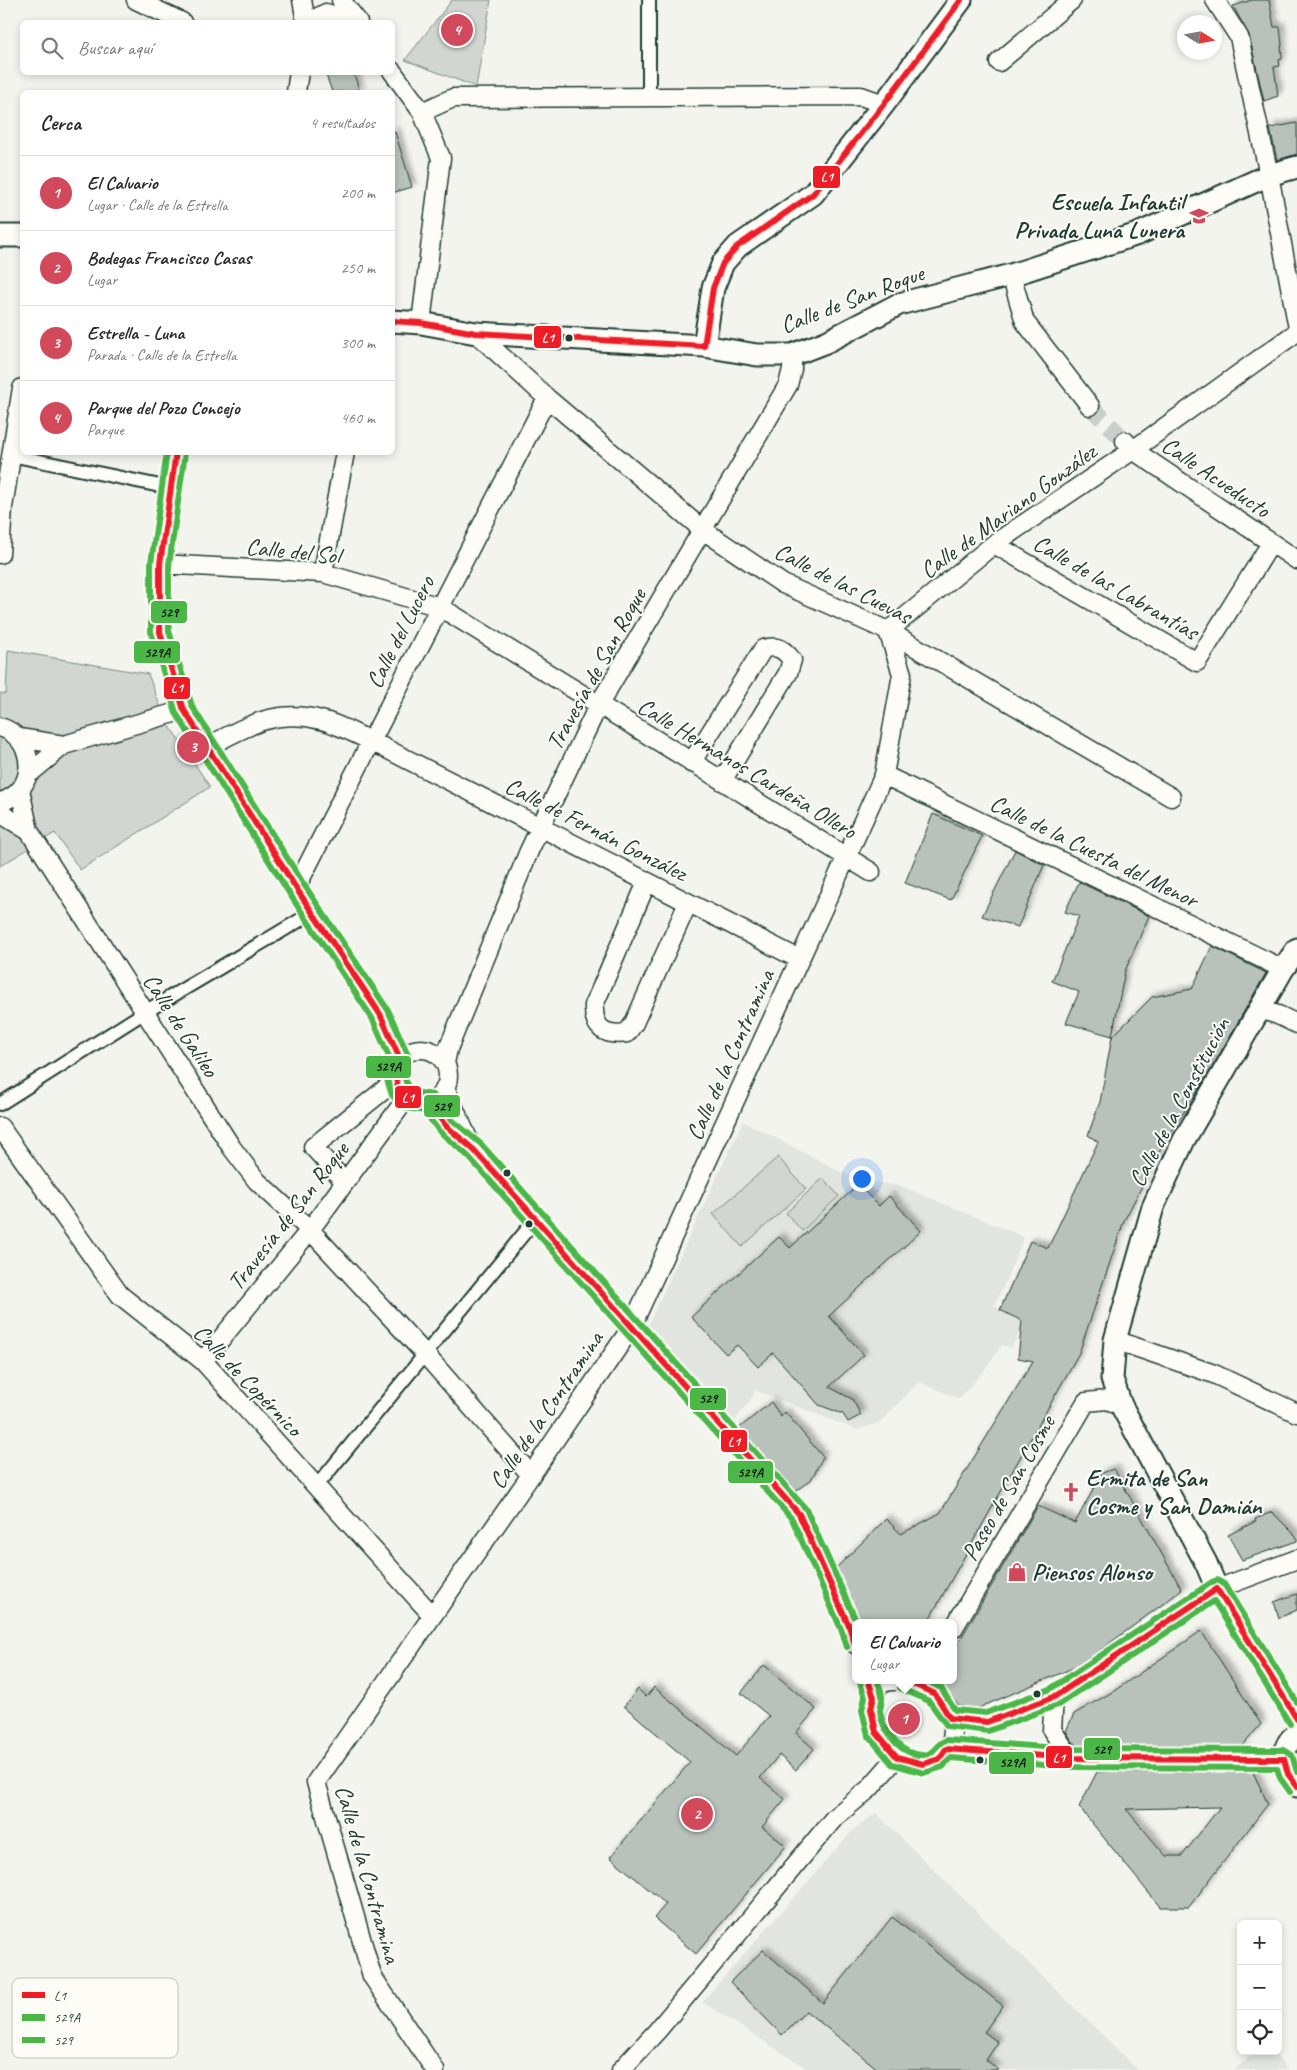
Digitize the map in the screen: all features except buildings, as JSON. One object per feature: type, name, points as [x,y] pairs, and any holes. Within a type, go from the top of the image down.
[{"type":"street","points":[[136,0],[178,20]]},
{"type":"street","points":[[302,0],[307,20]]},
{"type":"street","points":[[341,0],[356,20]]},
{"type":"street","points":[[649,0],[649,96]]},
{"type":"street","points":[[704,346],[713,288],[723,262],[738,246],[813,194],[884,104],[961,0]]},
{"type":"street","points":[[999,62],[1072,0]]},
{"type":"street","points":[[1215,0],[1239,37],[1269,175],[1297,323]]},
{"type":"street","points":[[311,20],[326,13],[351,20]]},
{"type":"street","points":[[395,75],[422,112],[441,158],[421,322]]},
{"type":"street","points":[[422,112],[453,98],[861,96],[884,104]]},
{"type":"street","name":"Calle de San Roque","points":[[395,321],[421,322],[476,333],[704,346],[757,355],[792,354],[826,342],[899,304],[1012,275],[1138,234],[1269,175],[1297,167]]},
{"type":"street","points":[[0,236],[20,236]]},
{"type":"street","name":"Calle de Mariano González","points":[[1012,275],[1025,322],[1090,406]]},
{"type":"street","name":"Calle de Mariano González","points":[[888,631],[994,544],[1129,446],[1297,332]]},
{"type":"street","name":"Calle de las Cuevas","points":[[476,333],[547,398],[703,530],[783,584],[888,631],[1171,797]]},
{"type":"street","name":"Travesía de San Roque","points":[[445,1063],[448,1049],[529,851],[598,706],[788,385],[792,369],[792,354]]},
{"type":"street","name":"Calle del Lucero","points":[[296,888],[547,398]]},
{"type":"street","points":[[0,554],[1,506],[20,400]]},
{"type":"street","name":"Calle Acueducto","points":[[1129,446],[1297,560]]},
{"type":"street","points":[[11,455],[170,488]]},
{"type":"street","points":[[176,455],[160,564],[160,632],[184,710],[209,746],[296,888],[380,1014],[400,1059]]},
{"type":"street","points":[[323,573],[344,455]]},
{"type":"street","name":"Calle de las Labrantías","points":[[994,544],[1197,662],[1271,543]]},
{"type":"street","name":"Calle del Sol","points":[[160,564],[323,573],[440,607],[598,706]]},
{"type":"street","name":"Calle de la Contramina","points":[[435,2070],[372,1976],[316,1782],[432,1614],[531,1476],[631,1328],[884,775],[902,674],[888,631]]},
{"type":"street","points":[[691,762],[763,649],[774,646],[784,650],[792,660],[788,673],[722,781]]},
{"type":"street","name":"Calle Hermanos Cardeña Ollero","points":[[598,706],[871,872]]},
{"type":"street","points":[[0,802],[12,797],[20,790],[29,774],[64,745],[184,710]]},
{"type":"street","points":[[0,713],[10,732],[28,755],[29,774]]},
{"type":"street","name":"Calle de Fernán González","points":[[209,746],[250,724],[284,715],[322,720],[371,742],[799,959]]},
{"type":"street","points":[[10,732],[64,745]]},
{"type":"street","name":"Calle de la Cuesta del Menor","points":[[884,775],[1283,968]]},
{"type":"street","name":"Calle de Galileo","points":[[20,790],[29,831],[237,1155],[257,1181],[310,1230],[424,1353],[531,1476]]},
{"type":"street","name":"Calle de Galileo","points":[[0,813],[29,831]]},
{"type":"street","points":[[647,882],[594,1005],[593,1017],[598,1026],[606,1032],[627,1033],[634,1023],[688,903]]},
{"type":"street","points":[[0,1104],[145,1012],[312,912]]},
{"type":"street","name":"Calle de la Constitución","points":[[1297,950],[1283,968],[1184,1140],[1153,1207],[1115,1340],[1112,1379],[1121,1405],[1206,1563],[1216,1589],[1297,1718]]},
{"type":"street","points":[[1259,1009],[1297,1024]]},
{"type":"street","points":[[380,1014],[423,1049],[434,1052],[445,1063],[448,1080],[446,1088],[441,1094],[428,1102],[413,1102],[406,1099],[397,1088],[394,1081],[396,1066],[400,1059],[412,1051],[423,1049]]},
{"type":"street","name":"Travesía de San Roque","points":[[423,1049],[441,1043],[460,1019]]},
{"type":"street","points":[[345,1182],[313,1147],[394,1081]]},
{"type":"street","points":[[446,1088],[474,1150]]},
{"type":"street","name":"Travesía de San Roque","points":[[203,1360],[310,1230],[406,1099]]},
{"type":"street","points":[[428,1102],[445,1125],[474,1150],[799,1514],[852,1629]]},
{"type":"street","name":"Calle de Copérnico","points":[[0,1127],[120,1295],[203,1360],[432,1614]]},
{"type":"street","points":[[316,1487],[535,1220]]},
{"type":"street","points":[[1115,1340],[1214,1374],[1297,1413]]},
{"type":"street","name":"Paseo de San Cosme","points":[[957,1622],[1086,1402],[1107,1400],[1121,1405]]},
{"type":"street","points":[[950,1718],[987,1722],[1054,1697],[1216,1589],[1297,1559]]},
{"type":"street","points":[[869,1684],[874,1697]]},
{"type":"street","points":[[883,1684],[878,1688],[871,1709],[876,1732],[897,1757],[923,1764],[938,1759],[946,1749],[953,1730],[950,1718],[935,1694],[913,1684]]},
{"type":"street","points":[[1054,1697],[1052,1730],[1070,1758]]},
{"type":"street","points":[[1297,1734],[1287,1747],[1284,1759],[1285,1769],[1290,1779],[1297,1786]]},
{"type":"street","points":[[946,1749],[1070,1758],[1284,1759]]},
{"type":"street","points":[[621,2070],[657,2031],[835,1817],[870,1789],[897,1757]]},
{"type":"shaded area","points":[[452,0],[491,0],[476,87],[405,60]]},
{"type":"shaded area","points":[[8,650],[148,674],[165,719],[210,787],[80,870],[55,833],[0,866],[0,693],[6,694]]},
{"type":"shaded area","points":[[743,1121],[859,1181],[899,1185],[1024,1237],[995,1306],[1025,1324],[1011,1348],[1002,1345],[983,1372],[959,1399],[919,1382],[879,1423],[857,1430],[755,1390],[754,1395],[735,1421],[648,1325]]},
{"type":"shaded area","points":[[778,1157],[806,1189],[742,1247],[713,1214]]},
{"type":"shaded area","points":[[823,1178],[839,1196],[802,1231],[786,1213]]},
{"type":"shaded area","points":[[876,1813],[1138,2070],[809,2070],[702,2002],[854,1829]]},
{"type":"shaded area","points":[[1251,2055],[1276,2055],[1288,2070],[1234,2070]]},
{"type":"tunnel","points":[[1090,406],[1125,441]]},
{"type":"transit line","name":"L1","points":[[704,346],[713,288],[723,263],[738,246],[813,194],[884,104],[961,0]]},
{"type":"transit line","name":"L1","points":[[395,321],[421,323],[476,333],[704,346]]},
{"type":"transit line","name":"529A","points":[[167,455],[151,563],[151,632],[176,713],[289,893],[372,1018],[390,1059],[386,1076],[392,1095],[407,1108],[424,1111],[439,1131],[468,1156],[792,1519],[841,1629],[847,1647]]},
{"type":"transit line","name":"L1","points":[[176,455],[160,564],[160,632],[184,710],[296,888],[380,1014],[400,1059],[395,1076],[399,1090],[411,1100],[428,1102],[445,1125],[474,1150],[799,1514],[852,1635]]},
{"type":"transit line","name":"529","points":[[185,455],[169,565],[169,631],[192,706],[303,883],[388,1010],[409,1057],[404,1076],[407,1085],[414,1092],[433,1095],[451,1119],[481,1144],[806,1509],[855,1619]]},
{"type":"transit line","name":"529","points":[[934,1684],[941,1688],[955,1710],[986,1713],[1050,1689],[1217,1580],[1224,1584],[1297,1702]]},
{"type":"transit line","name":"L1","points":[[914,1684],[935,1694],[950,1718],[987,1722],[1054,1697],[1217,1589],[1297,1719]]},
{"type":"transit line","name":"529A","points":[[900,1688],[929,1701],[947,1726],[988,1731],[1058,1705],[1214,1601],[1290,1724]]},
{"type":"transit line","name":"529A","points":[[860,1684],[865,1697],[862,1710],[868,1735],[892,1764],[924,1773],[943,1767],[950,1758],[1071,1767],[1277,1768],[1280,1778],[1290,1792]]},
{"type":"transit line","name":"L1","points":[[869,1684],[874,1697],[871,1709],[876,1732],[897,1757],[923,1764],[939,1759],[946,1749],[1071,1758],[1284,1759],[1288,1774],[1297,1786]]},
{"type":"transit line","name":"529","points":[[878,1684],[882,1694],[880,1711],[884,1726],[900,1747],[916,1754],[928,1754],[946,1740],[1071,1749],[1284,1750],[1292,1755],[1297,1772]]},
{"type":"place","name":"Parque del Pozo Concejo","points":[[457,30]]},
{"type":"place","name":"Escuela Infantil Privada Luna Lunera","points":[[1199,216]]},
{"type":"place","name":"Estrella - Luna","points":[[193,747]]},
{"type":"place","name":"Ermita de San Cosme y San Damián","points":[[1071,1492]]},
{"type":"place","name":"Piensos Alonso","points":[[1017,1572]]},
{"type":"place","name":"El Calvario","points":[[904,1719]]},
{"type":"place","name":"Bodegas Francisco Casas","points":[[697,1814]]}]
